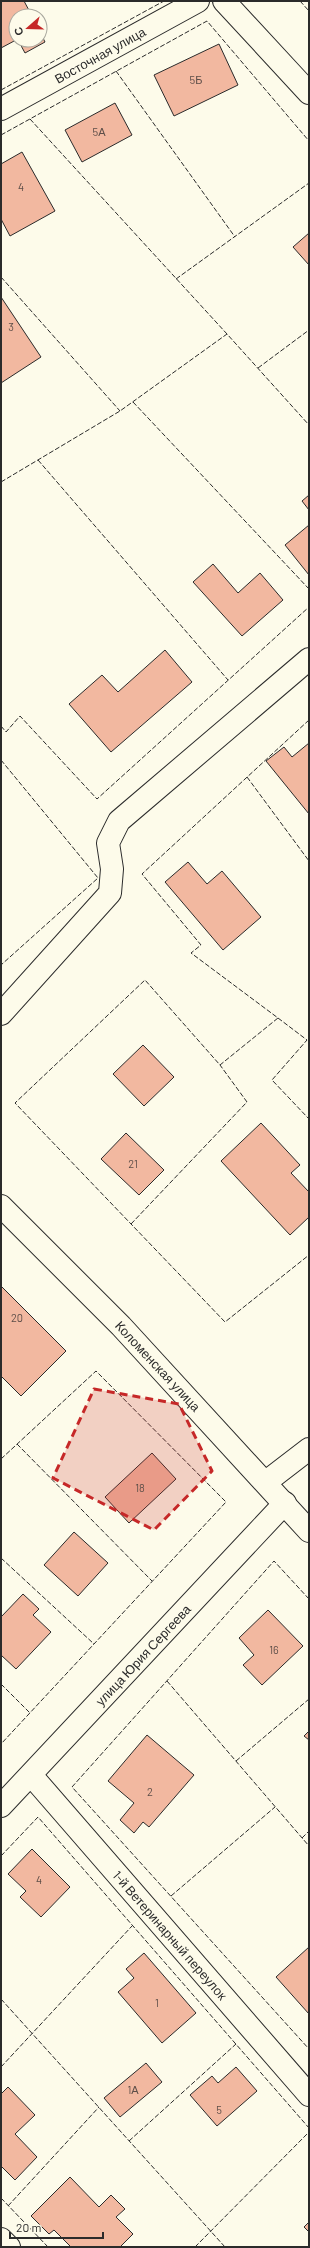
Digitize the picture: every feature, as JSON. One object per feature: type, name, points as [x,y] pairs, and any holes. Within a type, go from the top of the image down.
[{"type":"street","name":"Восточная улица","points":[[1,109],[198,1]]},
{"type":"street","points":[[224,1],[309,93]]},
{"type":"street","points":[[1,1014],[110,892],[112,869],[108,843],[119,821],[309,659]]},
{"type":"street","name":"Коломенская улица","points":[[1,1206],[121,1326],[285,1502],[309,1531]]},
{"type":"street","points":[[266,1482],[309,1449]]},
{"type":"street","name":"улица Юрия Сергеева","points":[[1,1806],[285,1502]]},
{"type":"street","name":"1-й Ветеринарный переулок","points":[[31,1775],[309,2095]]},
{"type":"street","points":[[1,2239],[9,2247]]},
{"type":"highlighted area","points":[[94,1389],[179,1404],[212,1471],[154,1530],[53,1478]]},
{"type":"building","points":[[1,1],[24,1],[28,8],[8,8],[8,44],[1,48]]},
{"type":"building","points":[[219,44],[238,85],[174,116],[154,75]]},
{"type":"building","points":[[22,48],[34,48],[25,53]]},
{"type":"building","points":[[115,103],[132,135],[82,162],[65,130]]},
{"type":"building","points":[[22,152],[55,211],[10,236],[1,219],[1,164]]},
{"type":"building","points":[[309,233],[309,265],[293,247]]},
{"type":"building","points":[[1,297],[41,357],[1,383]]},
{"type":"building","points":[[309,495],[309,510],[302,501]]},
{"type":"building","points":[[309,525],[309,575],[285,545]]},
{"type":"building","points":[[213,564],[238,593],[260,573],[283,600],[242,636],[193,582]]},
{"type":"building","points":[[165,650],[192,682],[111,752],[69,704],[102,675],[118,692]]},
{"type":"building","points":[[309,743],[309,814],[266,761],[284,747],[292,757]]},
{"type":"building","points":[[188,862],[207,884],[222,871],[261,917],[223,950],[165,882]]},
{"type":"building","points":[[143,1045],[174,1077],[144,1106],[113,1074]]},
{"type":"building","points":[[261,1123],[300,1165],[291,1173],[309,1192],[309,1217],[290,1235],[221,1161]]},
{"type":"building","points":[[126,1133],[164,1170],[139,1195],[101,1159]]},
{"type":"building","points":[[1,1286],[66,1351],[21,1396],[1,1376]]},
{"type":"building","points":[[152,1453],[176,1479],[129,1523],[105,1497]]},
{"type":"building","points":[[74,1532],[108,1563],[78,1596],[44,1565]]},
{"type":"building","points":[[23,1594],[39,1609],[33,1615],[51,1632],[16,1669],[1,1655],[1,1617]]},
{"type":"building","points":[[268,1610],[303,1646],[262,1685],[243,1665],[254,1655],[239,1638]]},
{"type":"building","points":[[309,1731],[309,1740],[304,1736]]},
{"type":"building","points":[[147,1735],[194,1775],[149,1827],[143,1822],[134,1833],[120,1820],[134,1803],[108,1781]]},
{"type":"building","points":[[32,1849],[70,1887],[41,1917],[20,1897],[26,1891],[8,1874]]},
{"type":"building","points":[[309,1947],[309,2014],[276,1977]]},
{"type":"building","points":[[144,1953],[196,2013],[162,2043],[118,1992],[134,1978],[126,1969]]},
{"type":"building","points":[[146,2063],[162,2082],[120,2117],[104,2098]]},
{"type":"building","points":[[236,2067],[257,2091],[217,2126],[190,2095],[212,2076],[218,2083]]},
{"type":"building","points":[[8,2087],[35,2115],[15,2134],[37,2157],[15,2180],[1,2166],[1,2094]]},
{"type":"building","points":[[70,2177],[99,2207],[111,2195],[125,2209],[116,2217],[133,2234],[120,2247],[71,2247],[54,2230],[49,2234],[31,2216]]},
{"type":"building","points":[[309,2222],[309,2232],[304,2227]]},
{"type":"fence","points":[[1,90],[164,1]]},
{"type":"fence","points":[[300,1],[309,11]]},
{"type":"fence","points":[[1,135],[207,21],[309,141]]},
{"type":"fence","points":[[116,71],[235,237]]},
{"type":"fence","points":[[30,119],[227,334]]},
{"type":"fence","points":[[176,279],[309,183]]},
{"type":"fence","points":[[1,277],[120,411]]},
{"type":"fence","points":[[258,368],[309,330]]},
{"type":"fence","points":[[1,482],[120,411],[227,334],[309,425]]},
{"type":"fence","points":[[133,402],[309,589]]},
{"type":"fence","points":[[38,460],[228,680]]},
{"type":"fence","points":[[1,726],[6,732],[20,716],[97,799],[309,607]]},
{"type":"fence","points":[[309,720],[142,874],[201,945],[191,953],[278,1018],[220,1065],[145,980],[15,1103],[225,1322],[309,1255]]},
{"type":"fence","points":[[1,760],[98,878],[1,965]]},
{"type":"fence","points":[[247,777],[309,861]]},
{"type":"fence","points":[[278,1018],[307,1040],[272,1080],[309,1119]]},
{"type":"fence","points":[[131,1224],[247,1102],[220,1065]]},
{"type":"fence","points":[[1,1459],[96,1371],[226,1502],[1,1744]]},
{"type":"fence","points":[[17,1444],[152,1581]]},
{"type":"fence","points":[[1,1558],[94,1644]]},
{"type":"fence","points":[[309,1599],[274,1561],[72,1787],[309,2049]]},
{"type":"fence","points":[[167,1681],[309,1846]]},
{"type":"fence","points":[[1,1684],[30,1713]]},
{"type":"fence","points":[[236,1761],[309,1699]]},
{"type":"fence","points":[[171,1896],[275,1807]]},
{"type":"fence","points":[[1,1856],[38,1817],[309,2128]]},
{"type":"fence","points":[[302,1838],[309,1831]]},
{"type":"fence","points":[[1,2067],[132,1926]]},
{"type":"fence","points":[[1,1999],[225,2247]]},
{"type":"fence","points":[[129,2141],[236,2044]]},
{"type":"fence","points":[[8,2206],[99,2107]]},
{"type":"fence","points":[[195,2247],[309,2132]]},
{"type":"fence","points":[[1,2198],[48,2247]]}]
